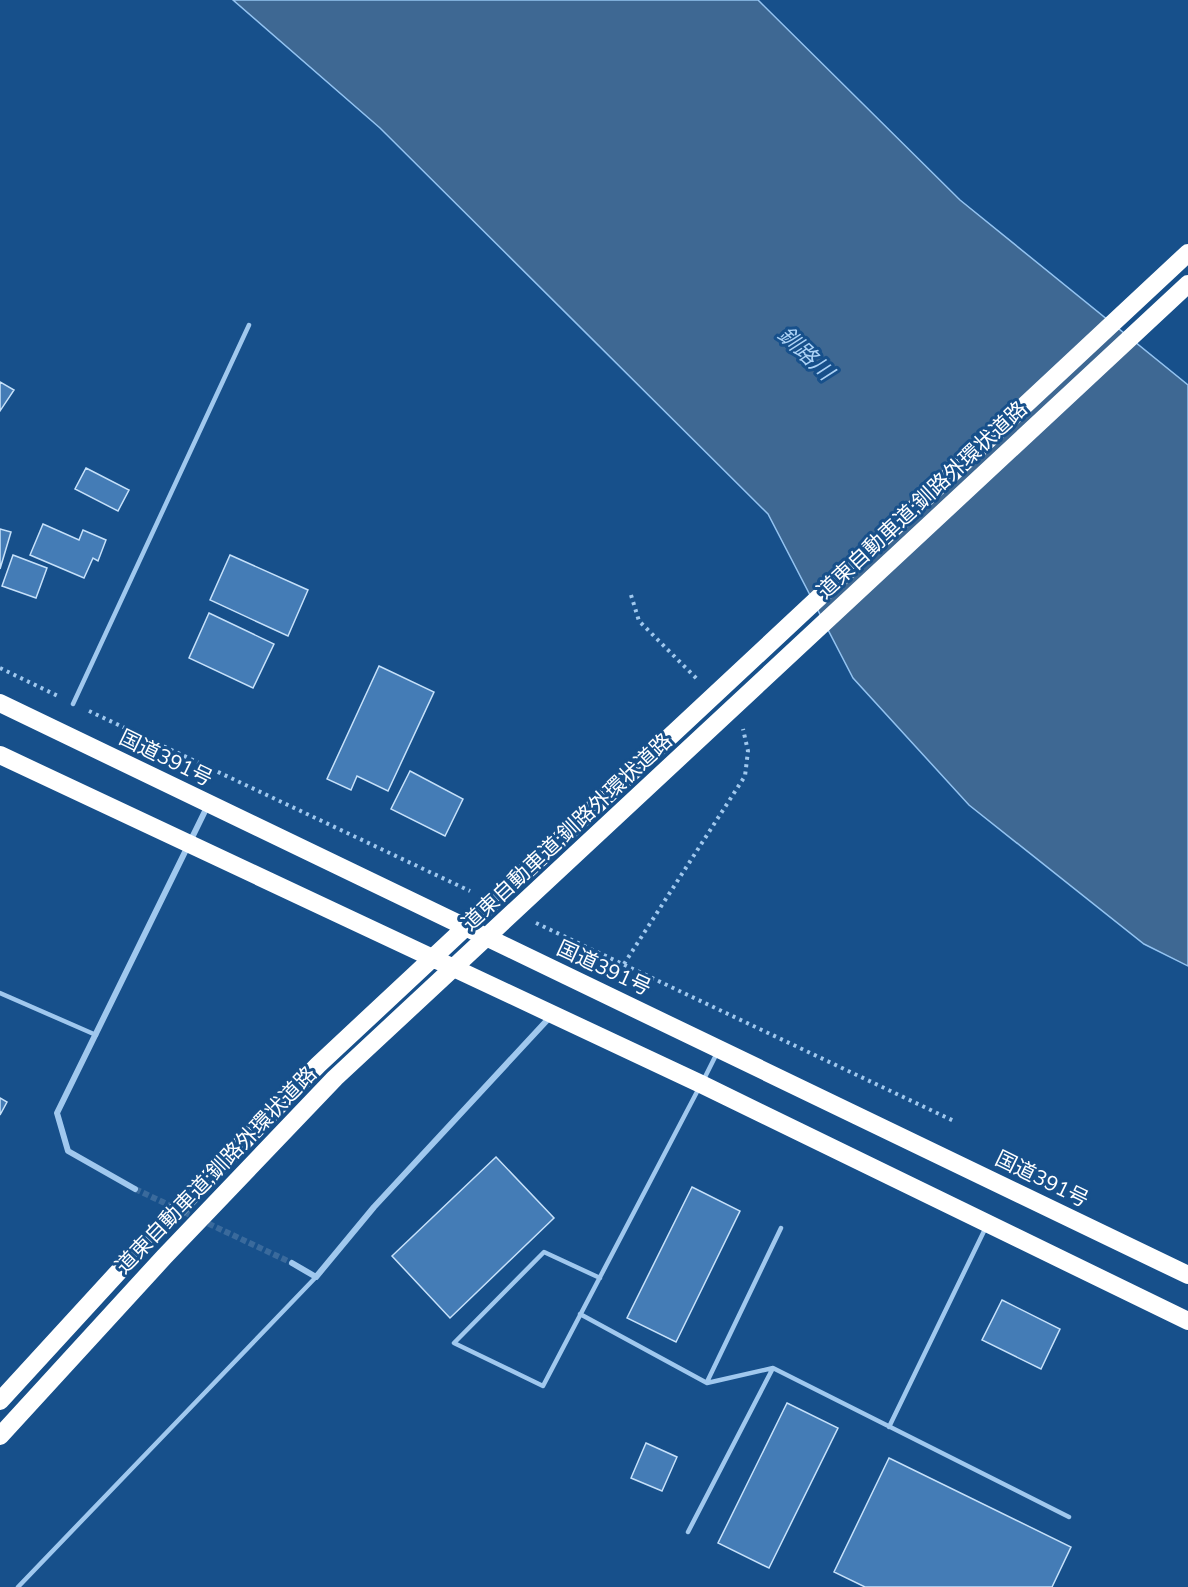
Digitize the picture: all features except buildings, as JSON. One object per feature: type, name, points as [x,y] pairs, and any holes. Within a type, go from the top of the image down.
[{"type":"highway","name":"道東自動車道;釧路外環状道路","points":[[0,1401],[144,1244],[318,1065],[1188,253]]},
{"type":"highway","name":"道東自動車道;釧路外環状道路","points":[[0,1436],[164,1257],[335,1078],[1188,284]]},
{"type":"highway","name":"国道391号","points":[[0,703],[1188,1275]]},
{"type":"highway","points":[[0,755],[190,842],[551,1015],[701,1084],[1188,1321]]},
{"type":"street","points":[[135,1189],[68,1151],[57,1113],[208,804]]},
{"type":"street","points":[[292,1263],[316,1277],[374,1208],[551,1015]]},
{"type":"lane","points":[[74,704],[249,325]]},
{"type":"lane","points":[[0,993],[96,1035]]},
{"type":"lane","points":[[600,1278],[544,1252],[454,1343],[543,1386],[600,1278],[719,1048]]},
{"type":"lane","points":[[889,1427],[988,1224]]},
{"type":"lane","points":[[707,1383],[781,1228]]},
{"type":"lane","points":[[18,1587],[316,1277]]},
{"type":"lane","points":[[580,1314],[707,1383],[772,1368],[1069,1517]]},
{"type":"lane","points":[[688,1532],[772,1368]]},
{"type":"water","name":"釧路川","points":[[233,0],[758,0],[960,200],[1188,385],[1188,966],[1144,944],[969,805],[853,678],[768,514],[380,128]]},
{"type":"tunnel","points":[[135,1189],[292,1263]]}]
